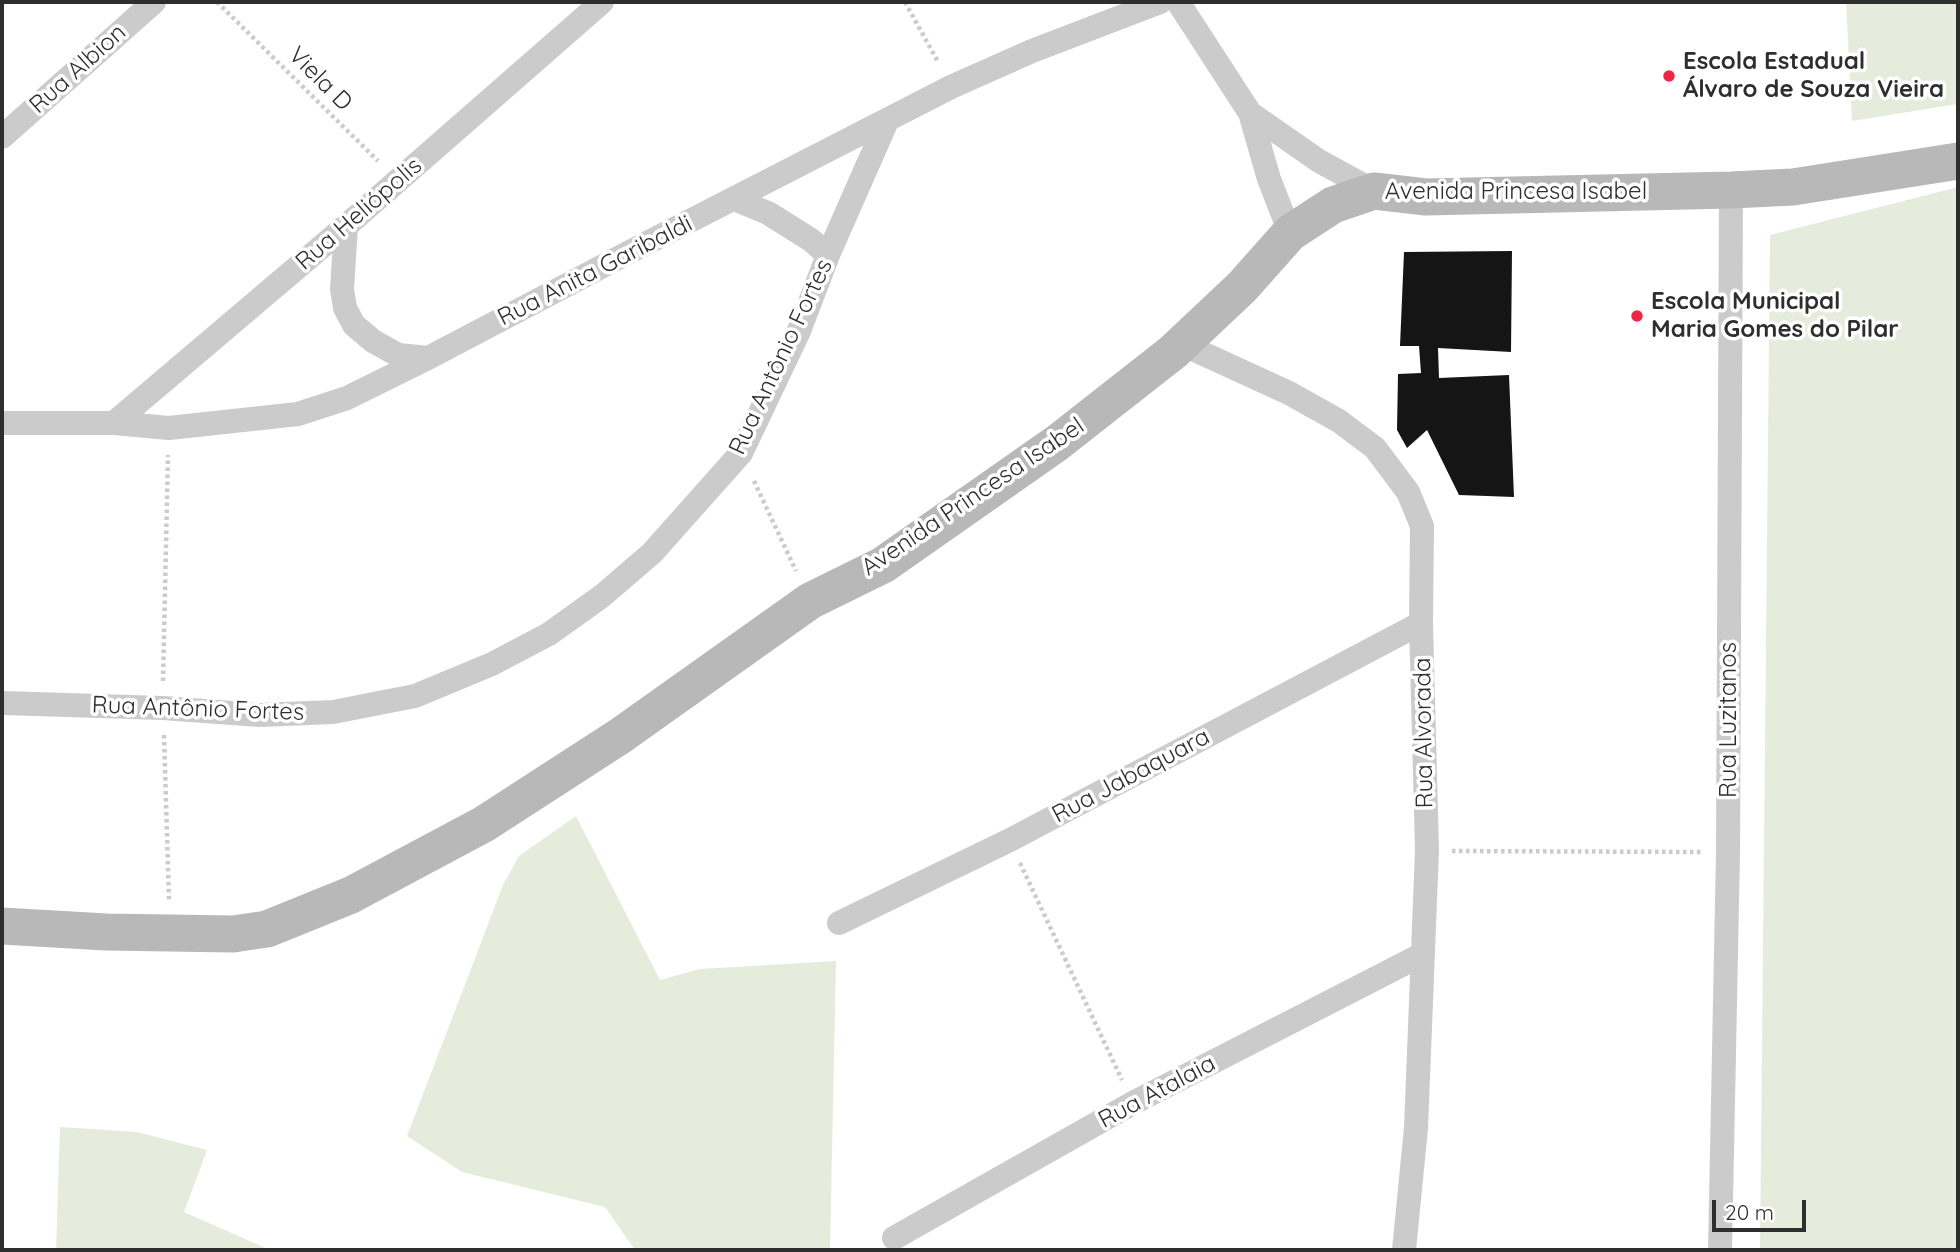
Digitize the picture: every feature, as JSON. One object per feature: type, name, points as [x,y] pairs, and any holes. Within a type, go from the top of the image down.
[{"type":"main road","name":"Avenida Princesa Isabel","points":[[2,926],[196,934],[233,934],[267,929],[351,895],[484,824],[620,736],[810,601],[894,557],[1057,443],[1182,344],[1242,287],[1290,233],[1333,205],[1374,191],[1426,197],[1793,187],[1958,161]]},
{"type":"street","name":"Rua Albion","points":[[2,137],[154,2]]},
{"type":"street","name":"Rua Heliópolis","points":[[114,424],[602,2]]},
{"type":"street","name":"Rua Anita Garibaldi","points":[[2,423],[114,424],[169,428],[298,414],[347,398],[951,87],[1032,51],[1160,2]]},
{"type":"street","points":[[1178,2],[1250,113],[1269,179],[1290,233]]},
{"type":"street","points":[[1250,113],[1319,161],[1374,191]]},
{"type":"street","name":"Rua Antônio Fortes","points":[[2,703],[163,708],[260,715],[333,712],[415,696],[492,664],[549,634],[602,596],[652,553],[741,453],[799,331],[828,255],[887,121]]},
{"type":"street","name":"Rua Luzitanos","points":[[1720,1250],[1728,853],[1731,190]]},
{"type":"street","points":[[734,199],[768,213],[811,240],[828,255]]},
{"type":"street","points":[[346,226],[342,289],[345,308],[354,325],[373,341],[398,355],[428,358]]},
{"type":"street","name":"Rua Alvorada","points":[[1182,344],[1289,393],[1339,421],[1375,448],[1408,492],[1422,526],[1421,623],[1427,850],[1416,1128],[1404,1250]]},
{"type":"street","name":"Rua Jabaquara","points":[[839,923],[1010,840],[1421,623]]},
{"type":"street","name":"Rua Atalaia","points":[[894,1238],[1133,1103],[1423,954]]},
{"type":"path","name":"Viela D","points":[[217,2],[398,181]]},
{"type":"path","points":[[905,2],[951,87]]},
{"type":"path","points":[[741,453],[810,601]]},
{"type":"path","points":[[1010,840],[1133,1103]]},
{"type":"path","points":[[1427,850],[1728,853]]},
{"type":"green space","points":[[1846,2],[1958,2],[1958,104],[1852,121]]},
{"type":"green space","points":[[1958,187],[1958,1250],[1760,1250],[1770,235]]},
{"type":"green space","points":[[576,816],[660,980],[700,969],[836,961],[830,1250],[635,1250],[605,1207],[462,1172],[407,1136],[503,885],[519,856]]},
{"type":"green space","points":[[60,1127],[137,1132],[207,1150],[184,1212],[270,1250],[56,1250]]},
{"type":"building","points":[[1512,251],[1511,352],[1438,348],[1439,378],[1509,375],[1514,497],[1459,495],[1427,430],[1407,448],[1397,430],[1398,374],[1421,373],[1419,346],[1400,346],[1404,252]]},
{"type":"place","name":"Escola Estadual Álvaro de Souza Vieira","points":[[1669,76]]},
{"type":"place","name":"Escola Municipal Maria Gomes do Pilar","points":[[1637,316]]}]
